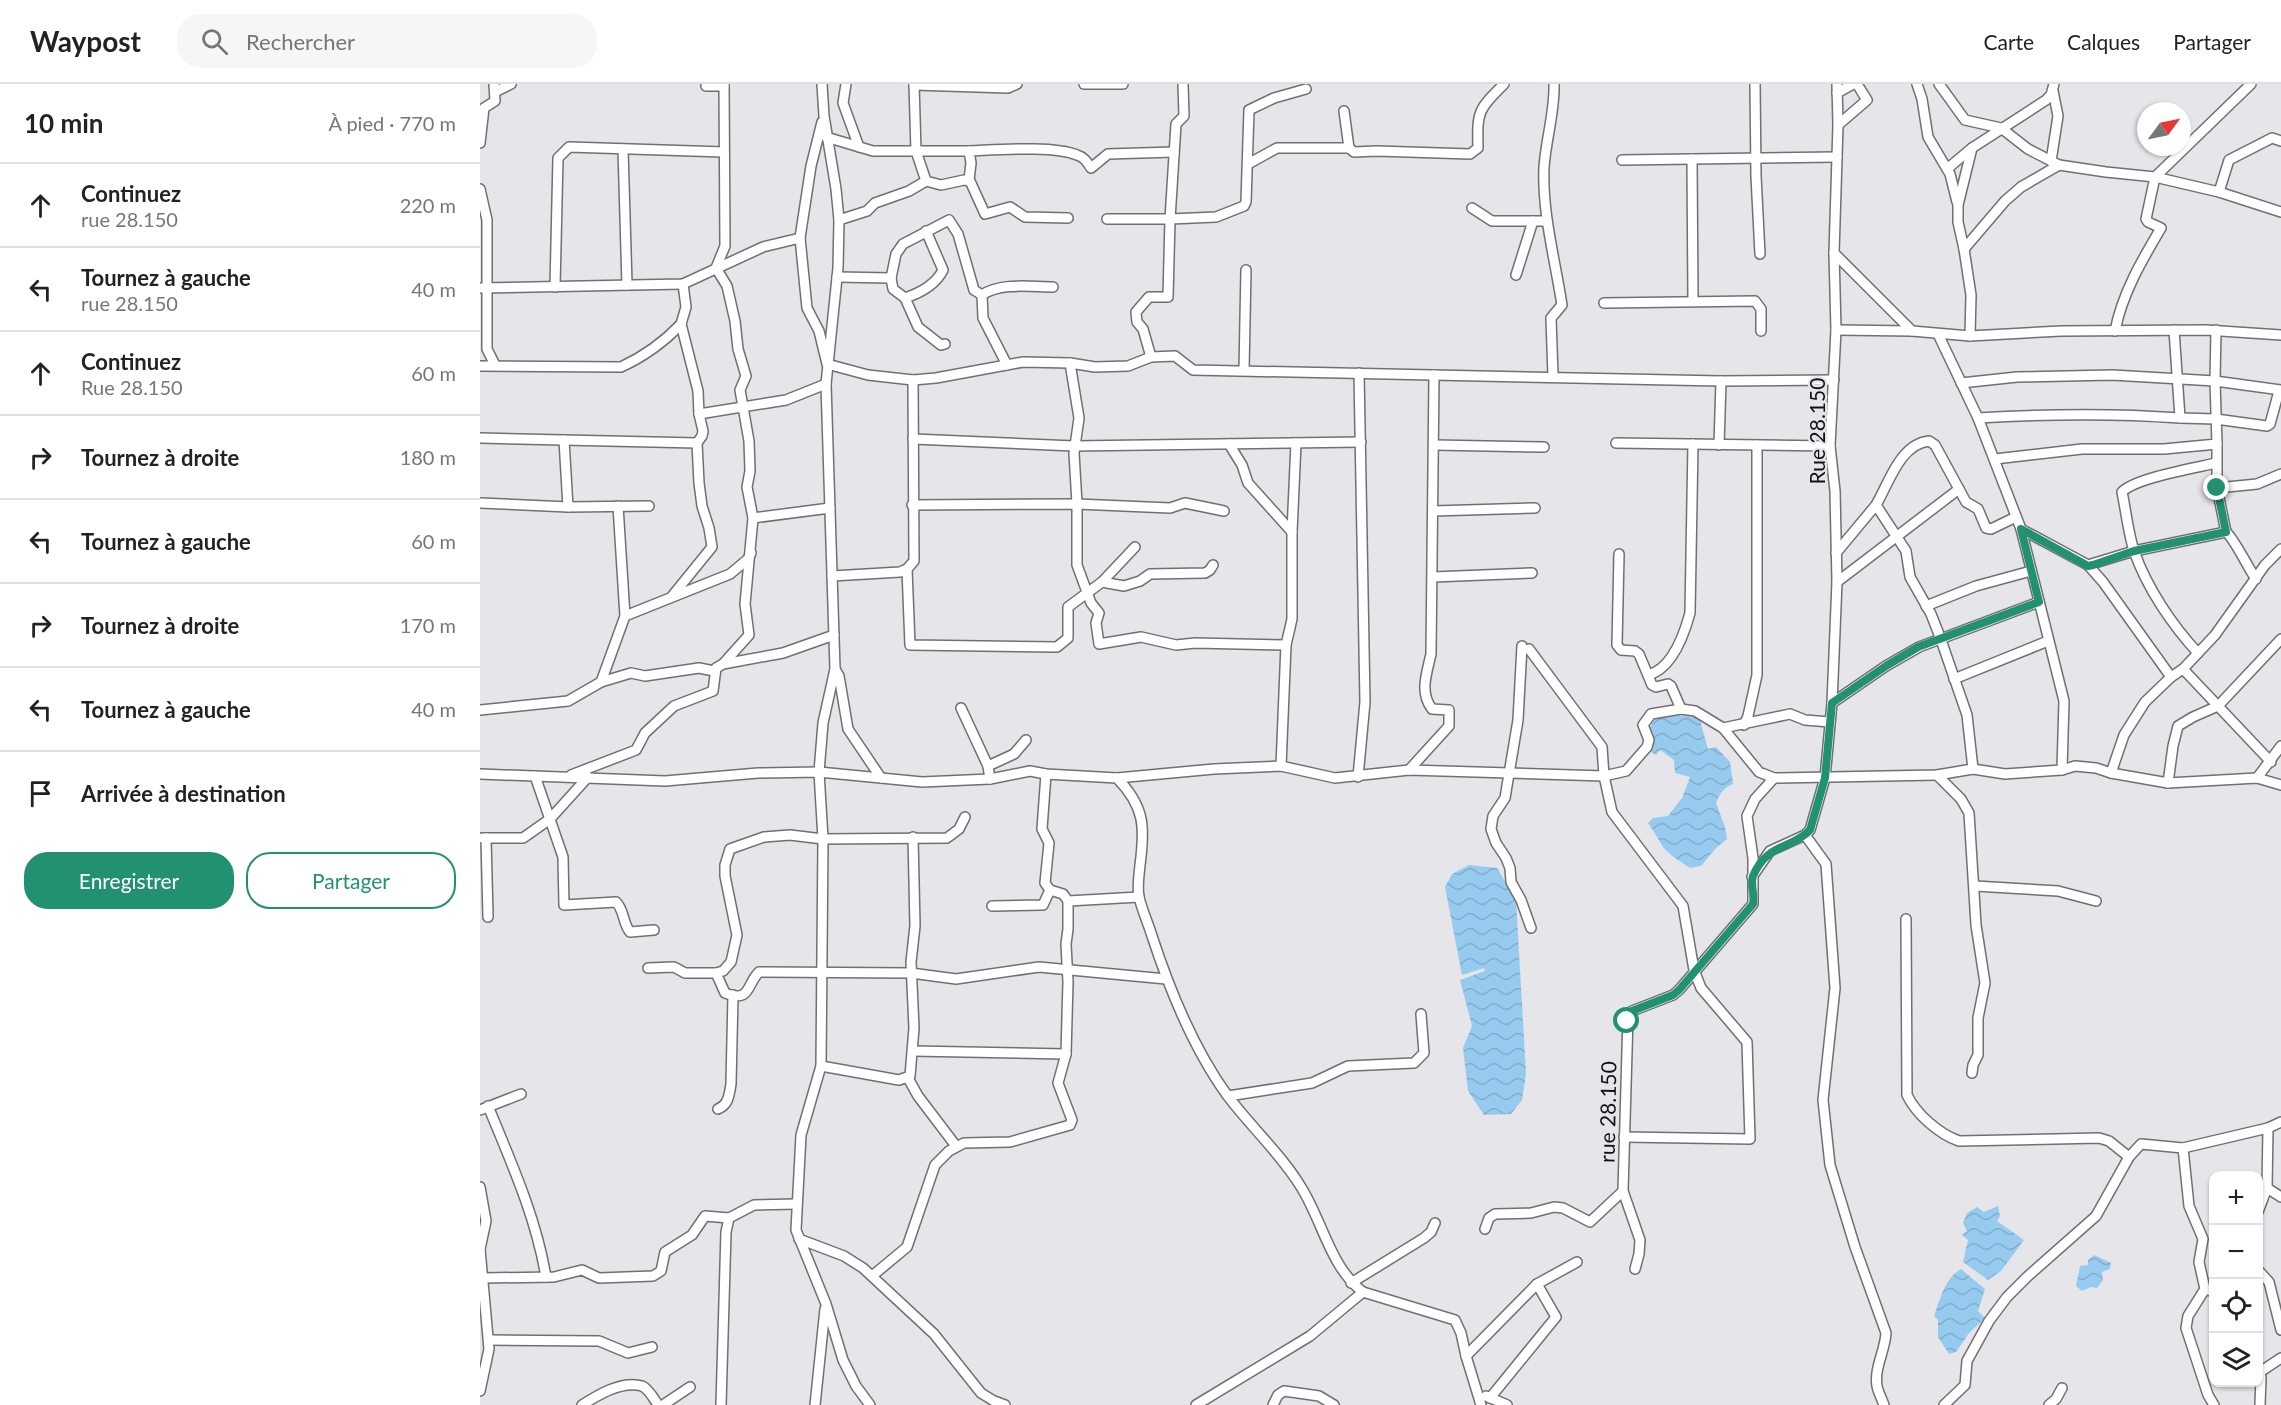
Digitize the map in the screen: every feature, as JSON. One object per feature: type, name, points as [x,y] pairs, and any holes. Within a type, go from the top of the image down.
[{"type":"street","points":[[480,143],[484,108],[495,100],[495,88],[511,84]]},
{"type":"street","points":[[706,84],[706,86],[724,85],[725,246],[716,268]]},
{"type":"street","points":[[822,84],[826,137],[836,189],[839,220],[837,277],[826,384],[835,669],[823,723],[819,772],[823,839],[821,1066],[801,1135],[796,1230],[826,1304],[843,1360],[856,1386],[870,1405]]},
{"type":"street","points":[[846,84],[843,103],[859,147]]},
{"type":"street","points":[[926,181],[916,151],[914,85],[1008,88],[1017,84]]},
{"type":"street","points":[[1084,84],[1123,84]]},
{"type":"street","points":[[1150,357],[1143,329],[1137,322],[1136,312],[1149,297],[1168,297],[1176,124],[1184,116],[1184,84]]},
{"type":"street","points":[[1248,164],[1277,148],[1349,148],[1354,152],[1470,154],[1478,148],[1477,117],[1487,101],[1504,84]]},
{"type":"street","points":[[1554,84],[1555,99],[1544,167],[1546,221],[1556,261],[1562,304],[1551,318],[1554,376]]},
{"type":"street","points":[[1755,84],[1755,158],[1760,254]]},
{"type":"street","points":[[1837,88],[1855,84],[1867,100],[1838,125]]},
{"type":"street","points":[[1917,84],[1922,99],[1928,137],[1947,169],[1958,205]]},
{"type":"street","points":[[1939,84],[1965,120],[2001,128],[2028,148],[2055,163],[2106,172],[2155,177],[2219,192],[2281,212]]},
{"type":"street","points":[[2115,331],[2122,305],[2144,257],[2161,228],[2146,219],[2155,177],[2251,84]]},
{"type":"street","name":"Rue 28.150","points":[[1825,778],[1832,703],[1837,582],[1835,491],[1830,446],[1836,330],[1834,253],[1837,88]]},
{"type":"street","points":[[1947,169],[1972,148],[2046,100],[2053,88]]},
{"type":"street","points":[[2053,88],[2058,116],[2055,163]]},
{"type":"street","points":[[1107,219],[1216,217],[1244,206],[1248,164],[1249,110],[1274,98],[1306,89]]},
{"type":"street","points":[[1344,111],[1349,148]]},
{"type":"street","points":[[824,116],[811,166],[800,238],[807,308],[819,331],[827,364]]},
{"type":"street","points":[[826,137],[873,151],[1035,149],[1075,154],[1083,158],[1091,168],[1108,154],[1174,152]]},
{"type":"street","points":[[2219,192],[2229,160],[2272,138],[2281,141]]},
{"type":"street","points":[[555,287],[558,158],[569,147],[724,152]]},
{"type":"street","points":[[1970,336],[1971,295],[1965,249],[1958,222],[1958,205],[1972,148]]},
{"type":"street","points":[[623,149],[627,285]]},
{"type":"street","points":[[969,150],[971,163],[969,180],[972,182],[985,214],[1010,207],[1025,217],[1068,218]]},
{"type":"street","points":[[1622,160],[1837,157]]},
{"type":"street","points":[[1692,159],[1693,301]]},
{"type":"street","points":[[1965,249],[2005,201],[2055,163]]},
{"type":"street","points":[[839,220],[867,210],[875,203],[909,191],[926,181],[941,185],[969,180]]},
{"type":"street","points":[[480,189],[487,349],[495,366]]},
{"type":"street","points":[[1472,208],[1492,221],[1546,221]]},
{"type":"street","points":[[945,344],[941,345],[918,327],[905,298],[893,290],[891,278],[894,261],[903,244],[949,220],[958,234],[974,290],[982,295]]},
{"type":"street","points":[[1516,275],[1533,221]]},
{"type":"street","points":[[905,298],[918,294],[940,276],[943,270],[926,231]]},
{"type":"street","points":[[484,288],[683,284],[763,248],[800,238]]},
{"type":"street","points":[[1834,253],[1912,330]]},
{"type":"street","points":[[480,710],[568,701],[601,682],[631,673],[645,676],[699,668],[714,671],[749,635],[745,604],[753,507],[747,487],[750,471],[749,441],[740,390],[746,376],[738,349],[735,321],[727,286],[716,268]]},
{"type":"street","points":[[1244,369],[1246,270]]},
{"type":"street","points":[[837,277],[891,278]]},
{"type":"street","points":[[480,366],[621,367],[641,358],[664,342],[681,324],[686,307],[683,284]]},
{"type":"street","points":[[982,295],[987,291],[1012,286],[1053,287]]},
{"type":"street","points":[[982,295],[983,318],[1007,365]]},
{"type":"street","points":[[1604,303],[1755,301],[1761,309],[1761,331]]},
{"type":"street","points":[[673,595],[712,547],[699,483],[697,444],[703,430],[699,414],[698,392],[681,324]]},
{"type":"street","points":[[1836,330],[1912,330],[1970,336],[2061,331],[2174,330],[2216,330],[2281,335]]},
{"type":"street","points":[[2174,330],[2180,418]]},
{"type":"street","points":[[2216,330],[2217,488],[2226,532],[2231,536],[2256,579]]},
{"type":"street","points":[[1938,334],[1978,418],[2021,529],[2064,701],[2062,770]]},
{"type":"street","points":[[827,364],[868,375],[913,380],[1023,362],[1070,363],[1095,367],[1128,366],[1150,357],[1175,356],[1193,370],[1244,369],[1721,381],[1834,380]]},
{"type":"street","points":[[1070,363],[1079,418],[1074,446],[1077,565],[1090,603],[1099,613],[1096,623],[1099,644],[1141,637],[1176,645],[1195,643],[1286,645]]},
{"type":"street","points":[[1358,777],[1365,702],[1359,373]]},
{"type":"street","points":[[1408,770],[1449,726],[1449,710],[1432,709],[1424,695],[1431,654],[1434,375]]},
{"type":"street","points":[[1961,383],[2053,375],[2112,375],[2215,381],[2280,391],[2269,426],[2216,419],[2148,415],[2042,414],[1978,418]]},
{"type":"street","points":[[832,576],[900,572],[907,569],[914,561],[913,380]]},
{"type":"street","points":[[1719,445],[1721,381]]},
{"type":"street","points":[[699,414],[786,400],[826,384]]},
{"type":"street","points":[[480,438],[697,444]]},
{"type":"street","points":[[913,439],[1074,446],[1361,442]]},
{"type":"street","points":[[564,440],[568,507]]},
{"type":"street","points":[[1836,553],[1876,505],[1900,460],[1920,442],[1929,441],[1935,445],[1966,502],[1978,509],[1988,528],[1991,529],[2016,517]]},
{"type":"street","points":[[1281,766],[1286,645],[1292,619],[1292,532],[1296,443]]},
{"type":"street","points":[[1229,444],[1242,465],[1248,483],[1292,532]]},
{"type":"street","points":[[1616,444],[1830,446]]},
{"type":"street","points":[[1648,675],[1664,668],[1684,633],[1690,613],[1693,444]]},
{"type":"street","points":[[1995,459],[2082,449],[2164,448],[2217,444]]},
{"type":"street","points":[[1434,445],[1544,447]]},
{"type":"street","points":[[1744,725],[1757,675],[1757,445]]},
{"type":"street","points":[[2198,653],[2184,639],[2156,596],[2134,551],[2122,492],[2124,489],[2151,478],[2216,463]]},
{"type":"street","points":[[2217,488],[2257,484],[2281,474]]},
{"type":"street","points":[[1837,582],[1959,489]]},
{"type":"street","points":[[912,505],[1077,504],[1170,508],[1185,502],[1224,511]]},
{"type":"street","points":[[480,503],[568,507],[649,506]]},
{"type":"street","points":[[1876,505],[1906,551],[1910,577],[1940,637],[1967,715],[1973,769]]},
{"type":"street","points":[[601,682],[625,616],[618,507]]},
{"type":"street","points":[[753,518],[830,508]]},
{"type":"street","points":[[1433,511],[1535,508]]},
{"type":"street","points":[[2021,529],[2088,566],[2103,582],[2171,676]]},
{"type":"street","points":[[2088,566],[2134,551],[2226,532]]},
{"type":"street","points":[[907,569],[910,645],[1057,647],[1068,638],[1068,607],[1102,582],[1134,547]]},
{"type":"street","points":[[2111,773],[2124,735],[2145,702],[2198,653],[2234,611],[2265,565],[2281,549]]},
{"type":"street","points":[[625,616],[730,574],[748,559],[751,552]]},
{"type":"street","points":[[1618,554],[1617,645],[1621,650],[1635,651],[1639,654],[1652,685],[1656,687],[1668,684],[1671,686],[1682,709]]},
{"type":"street","points":[[1102,582],[1124,586],[1140,581],[1150,574],[1205,573],[1213,565]]},
{"type":"street","points":[[1926,606],[1976,586],[2031,571]]},
{"type":"street","points":[[1433,577],[1532,573]]},
{"type":"street","points":[[1832,703],[1918,647],[2039,602]]},
{"type":"street","points":[[723,664],[783,653],[834,635]]},
{"type":"street","points":[[2168,783],[2178,726],[2218,706],[2281,639]]},
{"type":"street","points":[[1954,679],[2048,641]]},
{"type":"street","points":[[1531,928],[1521,900],[1511,882],[1510,868],[1506,858],[1496,843],[1491,829],[1493,816],[1505,798],[1518,720],[1526,648],[1602,747],[1604,777],[1612,812],[1683,906],[1694,970],[1701,988],[1747,1042],[1750,1139],[1624,1137]]},
{"type":"street","points":[[835,669],[839,676],[848,729],[881,778]]},
{"type":"street","points":[[2183,669],[2271,762]]},
{"type":"street","points":[[567,776],[636,750],[645,733],[674,706],[713,691],[714,671]]},
{"type":"street","points":[[960,708],[988,766],[990,779]]},
{"type":"street","points":[[480,774],[665,781],[758,773],[819,772],[913,782],[990,779],[1030,771],[1117,778],[1214,769],[1281,766],[1335,778],[1408,770],[1604,777],[1626,771],[1647,747],[1649,740],[1643,725],[1651,714],[1682,709],[1695,711],[1723,728],[1759,772],[1774,778],[1937,775],[1973,769],[2005,774],[2062,770],[2075,766],[2096,768],[2111,773],[2168,783],[2257,778],[2281,785]]},
{"type":"street","points":[[1723,728],[1790,714],[1805,720],[1830,722]]},
{"type":"street","points":[[988,766],[1014,754],[1026,740]]},
{"type":"street","points":[[2257,778],[2281,746]]},
{"type":"street","points":[[872,1276],[907,1246],[935,1165],[956,1146],[964,1143],[1010,1142],[1070,1125],[1072,1120],[1058,1083],[1066,1054],[1068,902],[1063,894],[1050,890],[1045,883],[1049,843],[1042,829],[1046,774]]},
{"type":"street","points":[[1937,775],[1961,799],[1969,813],[1976,925],[1985,982],[1979,1008],[1978,1055],[1972,1073]]},
{"type":"street","points":[[535,776],[563,857],[564,905],[616,902],[620,905],[626,927],[630,932],[654,930]]},
{"type":"street","points":[[488,917],[483,838],[523,838],[550,819],[588,777]]},
{"type":"street","points":[[1117,778],[1135,801],[1143,819],[1139,897],[1166,979],[1210,1070],[1228,1096],[1296,1179],[1351,1283],[1363,1292],[1451,1317],[1459,1324],[1466,1356],[1482,1405]]},
{"type":"street","name":"rue 28.150","points":[[1623,1191],[1628,1016],[1632,1011],[1673,995],[1753,904],[1753,858],[1747,816],[1755,799],[1774,778]]},
{"type":"street","points":[[1752,877],[1770,851],[1805,835],[1810,830],[1825,778]]},
{"type":"street","points":[[648,968],[674,967],[685,973],[716,973],[723,971],[731,963],[737,941],[724,865],[730,849],[764,837],[790,835],[823,839],[947,838],[959,829],[965,817]]},
{"type":"street","points":[[1805,835],[1826,864],[1827,875],[1835,988],[1823,1100],[1830,1165],[1855,1247],[1886,1333],[1878,1364],[1877,1386],[1884,1405]]},
{"type":"street","points":[[913,837],[915,927],[911,974],[914,1028],[913,1052],[908,1078],[918,1096],[956,1146]]},
{"type":"street","points":[[1975,885],[2058,891],[2096,901]]},
{"type":"street","points":[[992,906],[1043,905],[1050,890]]},
{"type":"street","points":[[1068,902],[1139,897]]},
{"type":"street","points":[[1906,919],[1907,1095],[1913,1107],[1950,1138],[1959,1141],[2099,1138],[2109,1142],[2129,1157]]},
{"type":"street","points":[[716,973],[725,993],[733,995],[744,995],[759,972],[911,974],[956,979],[1039,967],[1166,979]]},
{"type":"street","points":[[718,1109],[724,1107],[729,1098],[731,1084],[733,995]]},
{"type":"street","points":[[1228,1096],[1312,1083],[1348,1066],[1414,1063],[1424,1053],[1421,1014]]},
{"type":"street","points":[[913,1052],[1066,1054]]},
{"type":"street","points":[[821,1066],[899,1080],[908,1078]]},
{"type":"street","points":[[521,1094],[484,1108],[529,1209],[541,1248],[546,1276]]},
{"type":"street","points":[[1944,1405],[1965,1385],[1967,1361],[1989,1321],[2007,1296],[2096,1216],[2129,1157],[2141,1144],[2183,1148],[2268,1128],[2281,1122]]},
{"type":"street","points":[[2263,1200],[2267,1188],[2268,1128]]},
{"type":"street","points":[[2183,1148],[2189,1206],[2203,1239],[2199,1262],[2209,1290],[2188,1316],[2186,1328],[2208,1395],[2214,1405]]},
{"type":"street","points":[[480,1187],[486,1221],[480,1249],[489,1340],[489,1356],[480,1392]]},
{"type":"street","points":[[2267,1188],[2281,1197]]},
{"type":"street","points":[[1485,1229],[1492,1215],[1532,1213],[1554,1207],[1563,1208],[1590,1222],[1623,1191],[1640,1240],[1635,1269]]},
{"type":"street","points":[[483,1278],[546,1276],[582,1270],[598,1278],[653,1276],[661,1271],[665,1252],[692,1235],[705,1216],[729,1218],[754,1205],[796,1204]]},
{"type":"street","points":[[721,1405],[726,1232],[729,1218]]},
{"type":"street","points":[[1351,1283],[1424,1238],[1431,1232],[1435,1223]]},
{"type":"street","points":[[798,1239],[844,1256],[863,1268],[934,1334],[981,1393],[1005,1405]]},
{"type":"street","points":[[1466,1356],[1537,1284],[1577,1262]]},
{"type":"street","points":[[2263,1275],[2269,1282],[2281,1330]]},
{"type":"street","points":[[1490,1398],[1556,1317],[1537,1284]]},
{"type":"street","points":[[1196,1405],[1310,1336],[1363,1292]]},
{"type":"street","points":[[815,1405],[826,1304]]},
{"type":"street","points":[[489,1340],[599,1341],[628,1353],[652,1347]]},
{"type":"street","points":[[2263,1368],[2281,1358]]},
{"type":"street","points":[[582,1405],[610,1390],[636,1386],[646,1389],[658,1405]]},
{"type":"street","points":[[2259,1387],[2260,1405]]},
{"type":"street","points":[[663,1405],[690,1388]]},
{"type":"street","points":[[2049,1405],[2056,1399],[2062,1388]]},
{"type":"street","points":[[1273,1405],[1278,1395],[1284,1391],[1319,1396],[1334,1405]]},
{"type":"street","points":[[1478,1392],[1507,1405]]},
{"type":"water","points":[[1658,714],[1699,717],[1708,749],[1716,747],[1730,762],[1733,784],[1722,791],[1716,803],[1727,839],[1701,866],[1690,868],[1669,853],[1648,823],[1653,818],[1668,816],[1682,798],[1690,777],[1675,773],[1674,760],[1660,750],[1656,755],[1651,752],[1653,736],[1649,729]]},
{"type":"water","points":[[1469,865],[1497,868],[1516,900],[1526,1074],[1522,1100],[1511,1114],[1484,1115],[1468,1091],[1463,1048],[1472,1026],[1460,980],[1485,971],[1484,968],[1462,975],[1445,887],[1452,874]]},
{"type":"water","points":[[1998,1206],[2000,1216],[1997,1221],[2024,1240],[2001,1271],[1988,1280],[1963,1262],[1968,1240],[1962,1235],[1967,1231],[1963,1223],[1967,1213],[1977,1207],[1984,1212]]},
{"type":"water","points":[[2094,1255],[2111,1263],[2110,1269],[2102,1272],[2103,1280],[2097,1288],[2091,1287],[2082,1291],[2076,1286],[2080,1266],[2088,1265],[2088,1260]]},
{"type":"water","points":[[1961,1269],[1985,1289],[1978,1311],[1985,1318],[1969,1333],[1956,1352],[1949,1354],[1938,1337],[1938,1320],[1934,1316],[1947,1283]]},
{"type":"route","points":[[1627,1021],[1632,1011],[1673,995],[1679,990],[1753,904],[1752,877],[1770,851],[1805,835],[1810,830],[1825,778],[1832,703],[1918,647],[2039,602],[2021,529],[2088,566],[2093,565],[2134,551],[2226,532],[2217,488]]}]
